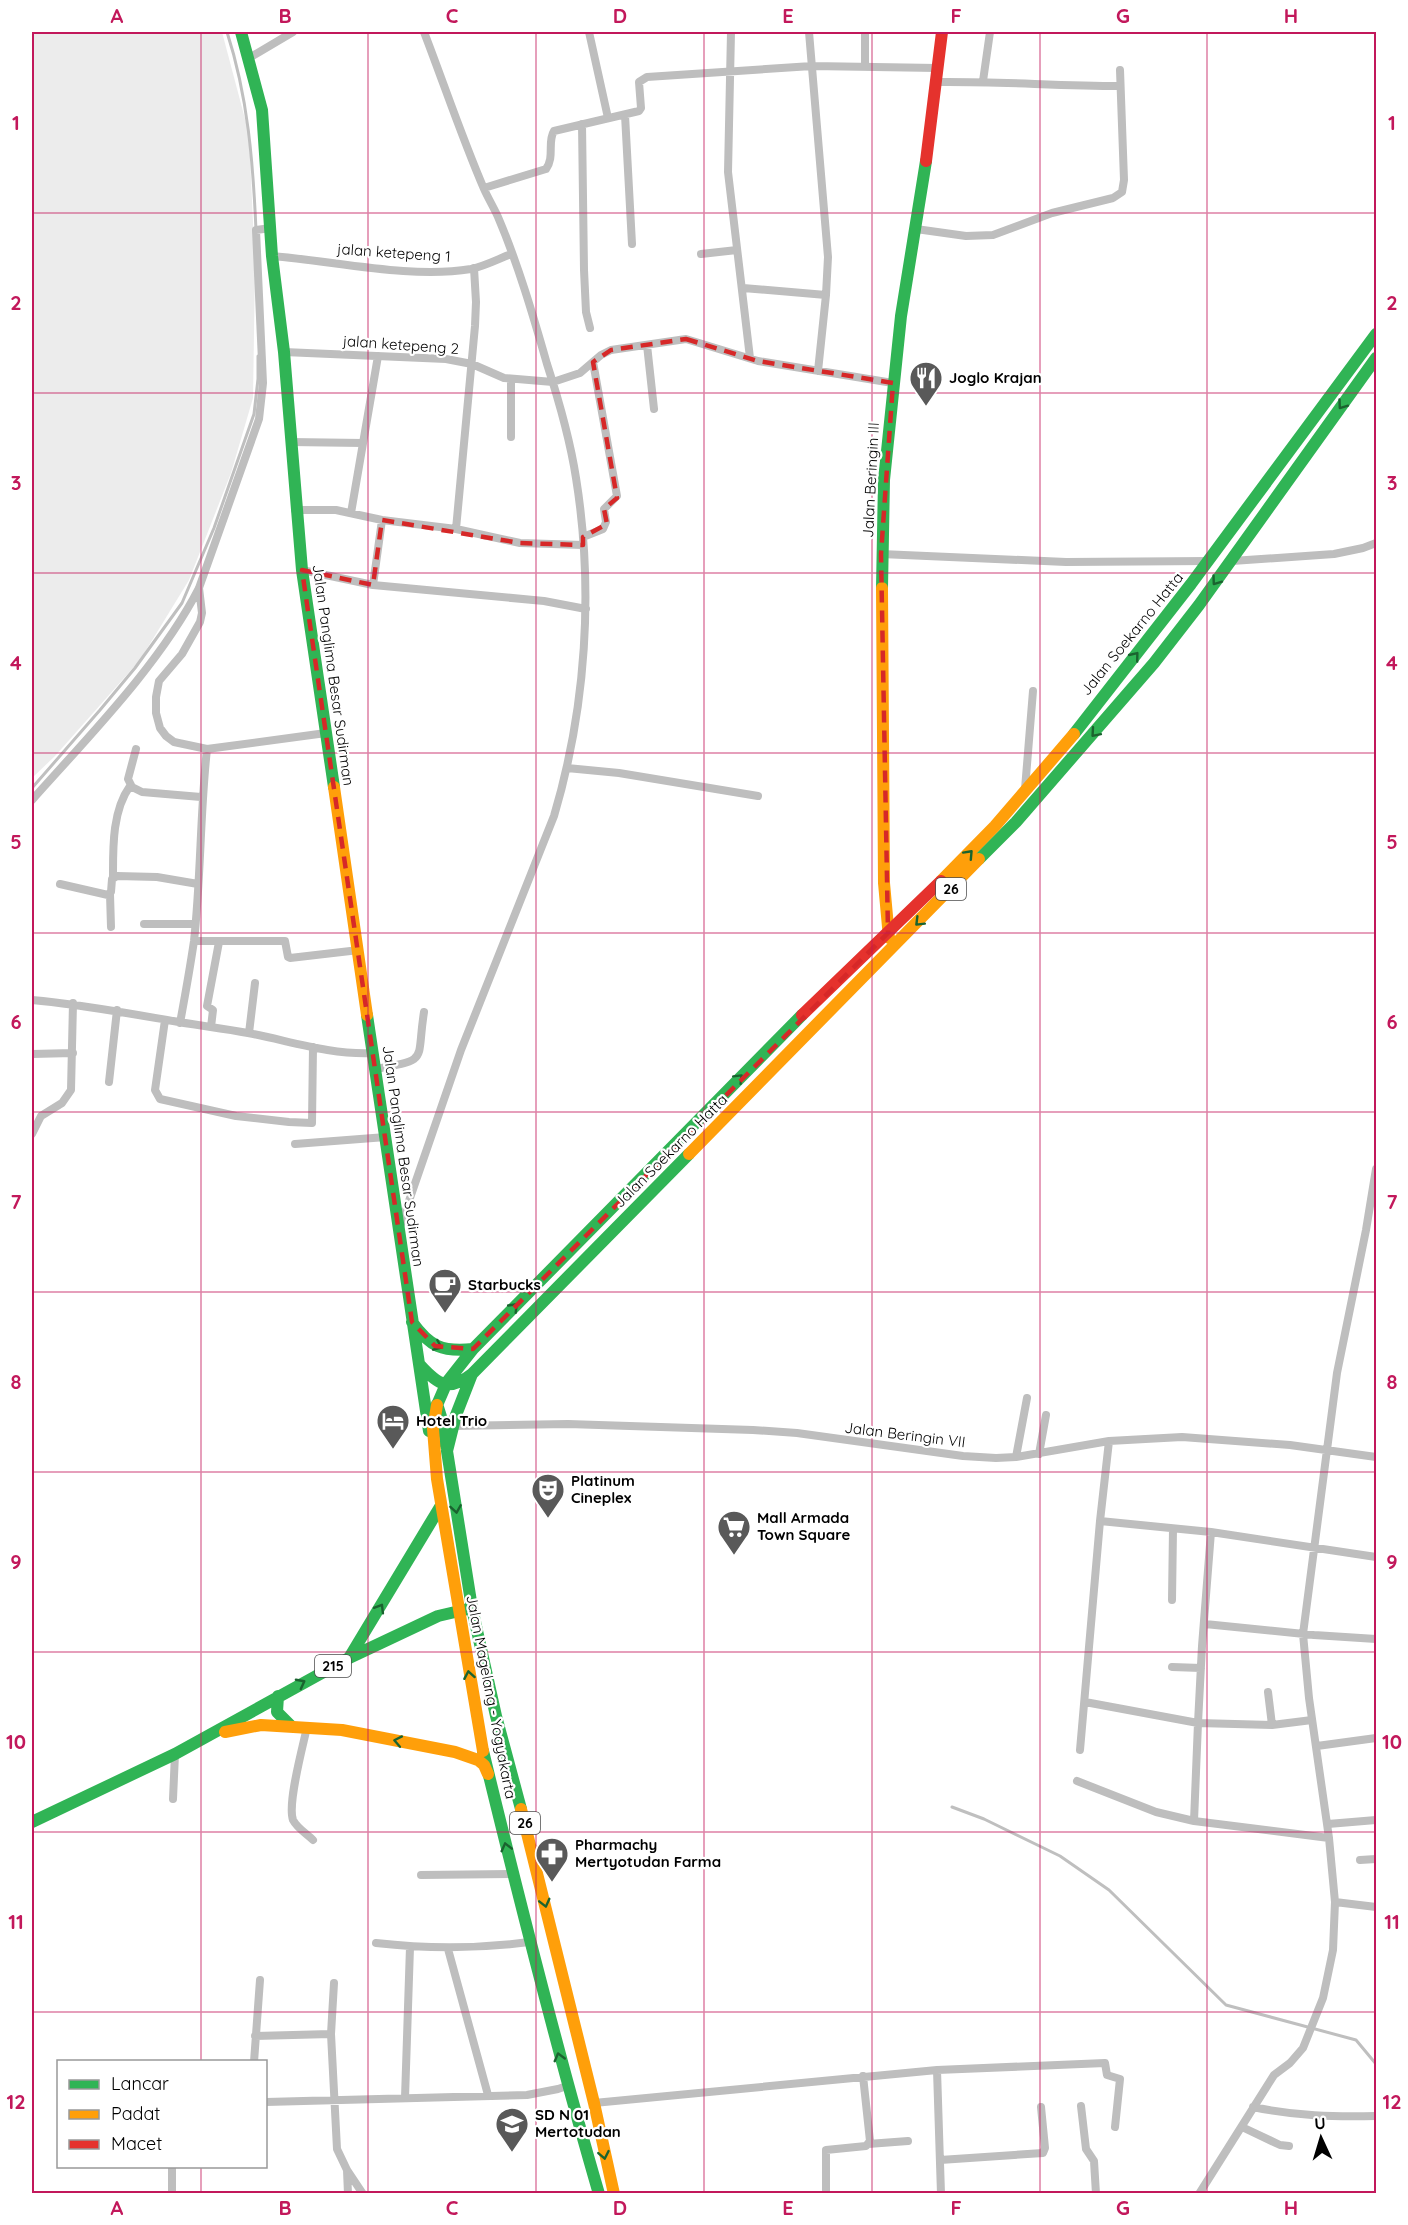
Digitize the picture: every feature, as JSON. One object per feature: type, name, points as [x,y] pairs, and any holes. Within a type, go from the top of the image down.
[{"type":"main road","name":"Jalan Panglima Besar Sudirman","points":[[241,32],[262,110],[272,256],[284,352],[302,570],[420,1365]]},
{"type":"main road","name":"Jalan Beringin III","points":[[888,933],[884,883],[881,554],[884,480],[901,316],[916,229],[942,32]]},
{"type":"main road","name":"Jalan Soekarno Hatta","points":[[473,1348],[811,1006],[967,856],[1142,647],[1209,561],[1377,334]]},
{"type":"main road","name":"Jalan Soekarno Hatta","points":[[472,1374],[987,853],[1065,767],[1154,663],[1377,358]]},
{"type":"main road","points":[[888,933],[891,950]]},
{"type":"main road","points":[[632,1189],[642,1201]]},
{"type":"main road","points":[[412,1322],[425,1339],[435,1346],[454,1351],[473,1348]]},
{"type":"main road","name":"26","points":[[440,1425],[437,1404],[446,1384],[473,1348]]},
{"type":"main road","points":[[420,1365],[434,1379],[455,1386],[472,1374]]},
{"type":"main road","points":[[420,1365],[437,1404]]},
{"type":"main road","points":[[420,1365],[440,1425]]},
{"type":"main road","name":"26","points":[[440,1425],[472,1374]]},
{"type":"main road","name":"Jalan Magelang - Yogyakarta","points":[[440,1425],[433,1447],[458,1610],[483,1749],[529,1942],[567,2086],[599,2193]]},
{"type":"main road","name":"Jalan Magelang - Yogyakarta","points":[[440,1425],[447,1451],[472,1608],[496,1716],[537,1870],[614,2193]]},
{"type":"main road","name":"215","points":[[350,1658],[441,1507]]},
{"type":"main road","points":[[458,1610],[472,1608]]},
{"type":"main road","name":"215","points":[[32,1822],[176,1754],[350,1658],[438,1616],[458,1610]]},
{"type":"main road","points":[[278,1696],[276,1706],[278,1714],[291,1726]]},
{"type":"main road","points":[[455,1752],[483,1749],[494,1739],[496,1716]]},
{"type":"main road","name":"215","points":[[214,1733],[261,1725],[342,1730],[455,1752],[473,1758],[484,1765],[491,1782]]},
{"type":"street","points":[[249,58],[293,32]]},
{"type":"street","points":[[399,1230],[460,1050],[554,816],[567,768],[583,658],[586,609],[583,541],[571,449],[553,381],[498,218],[484,188],[424,32]]},
{"type":"street","points":[[590,32],[608,118]]},
{"type":"street","points":[[731,32],[728,172],[750,358]]},
{"type":"street","points":[[809,32],[826,231],[826,295],[818,371]]},
{"type":"street","points":[[865,32],[865,66]]},
{"type":"street","points":[[983,81],[990,32]]},
{"type":"street","points":[[484,188],[543,171],[551,159],[553,131],[625,115],[640,109],[639,84],[643,78],[700,72],[812,66],[937,68]]},
{"type":"street","points":[[916,229],[966,236],[993,235],[1052,213],[1119,195],[1124,189],[1120,70]]},
{"type":"street","points":[[935,82],[983,81],[1119,86]]},
{"type":"street","points":[[625,115],[632,244]]},
{"type":"street","points":[[582,124],[584,270],[586,312],[590,328]]},
{"type":"street","points":[[32,800],[164,645],[187,610],[198,588],[259,419],[263,383],[256,230],[271,228]]},
{"type":"street","points":[[701,254],[737,249]]},
{"type":"street","name":"jalan ketepeng 1","points":[[272,256],[399,270],[435,271],[474,268],[511,254]]},
{"type":"street","points":[[456,529],[472,364],[476,302],[474,268]]},
{"type":"street","points":[[743,288],[826,295]]},
{"type":"street","name":"jalan ketepeng 2","points":[[284,352],[446,359],[472,364],[511,379],[553,381],[573,376],[611,350],[692,339],[750,358],[893,383]]},
{"type":"street","points":[[647,345],[654,409]]},
{"type":"street","points":[[351,513],[378,356]]},
{"type":"street","points":[[296,510],[351,513],[382,520],[456,529],[520,543],[583,541],[603,529],[606,522],[604,509],[617,496],[593,362]]},
{"type":"street","points":[[511,379],[511,437]]},
{"type":"street","points":[[290,442],[363,443]]},
{"type":"street","points":[[373,585],[382,520]]},
{"type":"street","points":[[1230,561],[1334,554],[1377,543]]},
{"type":"street","points":[[881,554],[1066,562],[1209,561]]},
{"type":"street","points":[[302,570],[373,585],[544,601],[586,609]]},
{"type":"street","points":[[198,588],[202,613],[200,622],[182,654],[159,681],[156,713],[160,728],[174,742],[207,749],[326,733]]},
{"type":"street","points":[[1025,789],[1033,691]]},
{"type":"street","points":[[111,927],[110,894],[117,817],[121,802],[130,786],[128,779],[135,749]]},
{"type":"street","points":[[180,1023],[194,941],[201,797],[207,749]]},
{"type":"street","points":[[567,768],[619,773],[758,796]]},
{"type":"street","points":[[130,786],[142,792],[201,797]]},
{"type":"street","points":[[113,878],[117,876],[157,877],[198,884]]},
{"type":"street","points":[[60,884],[110,894]]},
{"type":"street","points":[[144,924],[195,924]]},
{"type":"street","points":[[194,941],[285,941],[290,958],[359,950]]},
{"type":"street","points":[[211,1027],[213,1010],[207,1006],[219,942]]},
{"type":"street","points":[[249,1033],[255,983]]},
{"type":"street","points":[[32,1000],[73,1003],[117,1010],[180,1023],[249,1033],[337,1053],[373,1053]]},
{"type":"street","points":[[32,1134],[44,1112],[68,1098],[72,1085],[73,1003]]},
{"type":"street","points":[[109,1082],[117,1010]]},
{"type":"street","points":[[376,1069],[409,1063],[416,1059],[420,1050],[424,1012]]},
{"type":"street","points":[[165,1020],[155,1090],[158,1098],[215,1112],[312,1123],[313,1047]]},
{"type":"street","points":[[32,1054],[73,1053]]},
{"type":"street","points":[[296,1144],[386,1137]]},
{"type":"street","points":[[1198,2193],[1274,2075],[1290,2063],[1303,2048],[1323,1998],[1333,1950],[1335,1902],[1321,1745],[1312,1720],[1308,1634],[1320,1547],[1326,1450],[1337,1373],[1377,1169]]},
{"type":"street","points":[[1016,1457],[1027,1398]]},
{"type":"street","points":[[1039,1454],[1046,1415]]},
{"type":"street","name":"Jalan Beringin VII","points":[[440,1425],[568,1424],[753,1430],[797,1433],[963,1456],[1016,1457],[1109,1441],[1182,1437],[1377,1457]]},
{"type":"street","points":[[1080,1750],[1109,1441]]},
{"type":"street","points":[[1100,1521],[1211,1532],[1376,1557]]},
{"type":"street","points":[[1172,1600],[1173,1529]]},
{"type":"street","points":[[1194,1821],[1201,1668],[1211,1532]]},
{"type":"street","points":[[1205,1624],[1377,1639]]},
{"type":"street","points":[[1172,1667],[1201,1668]]},
{"type":"street","points":[[1268,1692],[1272,1725]]},
{"type":"street","points":[[1085,1702],[1198,1723],[1272,1725],[1312,1720]]},
{"type":"street","points":[[306,1727],[293,1794],[292,1812],[296,1825],[313,1840]]},
{"type":"street","points":[[1321,1745],[1377,1738]]},
{"type":"street","points":[[173,1799],[176,1754]]},
{"type":"street","points":[[1077,1782],[1156,1812],[1194,1821],[1329,1838]]},
{"type":"street","points":[[1328,1824],[1377,1820]]},
{"type":"street","points":[[1360,1860],[1377,1859]]},
{"type":"street","points":[[421,1875],[513,1874]]},
{"type":"street","points":[[1335,1902],[1377,1907]]},
{"type":"street","points":[[376,1943],[448,1949],[529,1942]]},
{"type":"street","points":[[405,2098],[410,1947]]},
{"type":"street","points":[[448,1949],[488,2095]]},
{"type":"street","points":[[254,2060],[260,1980]]},
{"type":"street","points":[[334,1983],[331,2034],[337,2149],[363,2193]]},
{"type":"street","points":[[255,2036],[331,2034]]},
{"type":"street","points":[[594,2103],[937,2070],[1105,2063],[1107,2075],[1120,2079],[1115,2127]]},
{"type":"street","points":[[937,2070],[941,2193]]},
{"type":"street","points":[[863,2076],[869,2132],[868,2144]]},
{"type":"street","points":[[267,2102],[527,2095],[567,2086]]},
{"type":"street","points":[[1081,2106],[1086,2149],[1094,2161],[1096,2193]]},
{"type":"street","points":[[940,2160],[1043,2153],[1045,2148],[1041,2107]]},
{"type":"street","points":[[1253,2107],[1305,2116],[1377,2116]]},
{"type":"street","points":[[1242,2127],[1280,2145],[1289,2146]]},
{"type":"street","points":[[826,2193],[826,2150],[908,2141]]},
{"type":"street","points":[[172,2168],[172,2193]]},
{"type":"street","points":[[348,2193],[350,2173]]},
{"type":"highlighted area","points":[[686,339],[758,361],[893,383],[881,554],[888,933],[473,1349],[435,1346],[412,1322],[302,570],[373,585],[382,520],[520,543],[583,545],[583,537],[607,524],[604,509],[617,498],[593,362],[611,350]]},
{"type":"shaded area","points":[[32,32],[222,32],[249,134],[255,266],[253,398],[231,473],[189,580],[140,660],[55,756],[32,778]]},
{"type":"waterway","points":[[227,32],[245,105],[256,230]]},
{"type":"waterway","points":[[32,788],[135,668],[182,603],[214,528],[254,414],[258,356]]},
{"type":"waterway","points":[[952,1807],[984,1819],[1060,1856],[1109,1890],[1226,2005],[1356,2040],[1376,2064]]},
{"type":"traffic: fast","points":[[241,32],[262,110],[272,256],[284,352],[302,570],[334,787]]},
{"type":"traffic: fast","points":[[882,588],[884,480],[901,316],[926,161]]},
{"type":"traffic: fast","points":[[1074,734],[1191,584],[1376,334]]},
{"type":"traffic: fast","points":[[979,859],[1016,822],[1154,663],[1199,605],[1376,358]]},
{"type":"traffic: fast","points":[[367,1015],[429,1431]]},
{"type":"traffic: fast","points":[[437,1405],[447,1382],[473,1349],[802,1015]]},
{"type":"traffic: fast","points":[[521,1809],[496,1716],[472,1608],[447,1451],[456,1415],[472,1374],[689,1154]]},
{"type":"traffic: fast","points":[[412,1322],[425,1337],[438,1346],[453,1350],[473,1349]]},
{"type":"traffic: fast","points":[[420,1365],[432,1377],[444,1384],[457,1383],[472,1374]]},
{"type":"traffic: fast","points":[[437,1404],[444,1426],[446,1446]]},
{"type":"traffic: fast","points":[[349,1658],[440,1507]]},
{"type":"traffic: fast","points":[[32,1822],[175,1754],[349,1658],[438,1616],[468,1609]]},
{"type":"traffic: fast","points":[[278,1696],[277,1712],[291,1726]]},
{"type":"traffic: fast","points":[[483,1751],[538,1973],[599,2194]]},
{"type":"traffic: slow","points":[[882,588],[884,883],[889,938]]},
{"type":"traffic: slow","points":[[941,881],[995,826],[1074,734]]},
{"type":"traffic: slow","points":[[334,787],[367,1015]]},
{"type":"traffic: slow","points":[[689,1154],[979,859]]},
{"type":"traffic: slow","points":[[437,1405],[433,1429],[437,1479],[483,1751]]},
{"type":"traffic: slow","points":[[225,1732],[261,1725],[342,1730],[455,1752],[478,1760],[484,1765],[488,1774]]},
{"type":"traffic: slow","points":[[521,1809],[594,2103],[614,2194]]},
{"type":"traffic: jam","points":[[926,161],[942,32]]},
{"type":"traffic: jam","points":[[802,1015],[941,881]]},
{"type":"place","name":"Joglo Krajan","points":[[926,407]]},
{"type":"place","name":"Starbucks","points":[[445,1314]]},
{"type":"place","name":"Hotel Trio","points":[[393,1450]]},
{"type":"place","name":"Platinum Cineplex","points":[[548,1519]]},
{"type":"place","name":"Mall Armada Town Square","points":[[734,1556]]},
{"type":"place","name":"Pharmachy Mertyotudan Farma","points":[[552,1883]]},
{"type":"place","name":"SD N 01 Mertotudan","points":[[512,2153]]}]
